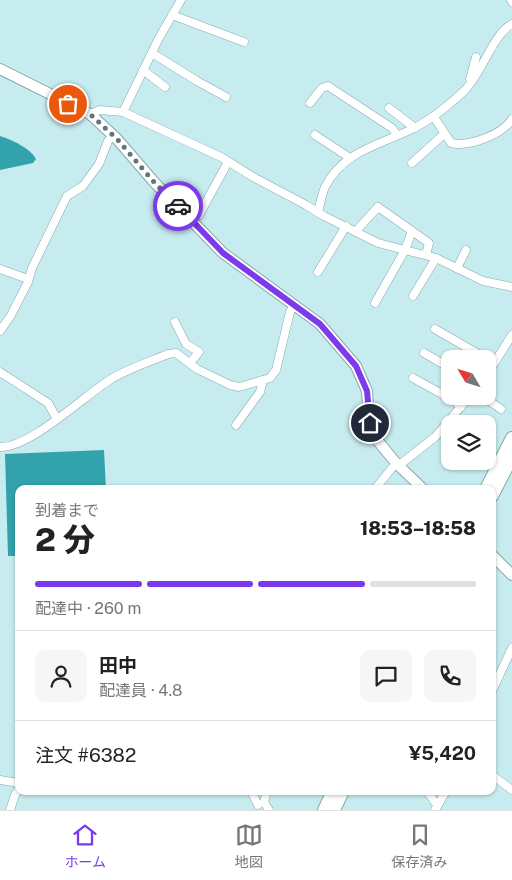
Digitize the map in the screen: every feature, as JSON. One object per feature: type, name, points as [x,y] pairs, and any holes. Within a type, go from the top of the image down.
[{"type":"highway","points":[[488,485],[512,438]]},
{"type":"highway","points":[[496,488],[512,457]]},
{"type":"highway","points":[[324,810],[331,795]]},
{"type":"highway","points":[[334,810],[341,795]]},
{"type":"main road","points":[[0,69],[90,114],[113,135],[154,182],[223,253],[320,324],[356,366],[367,391],[373,435],[396,463],[419,485]]},
{"type":"main road","points":[[496,560],[512,575]]},
{"type":"street","points":[[124,112],[143,70],[180,0]]},
{"type":"street","points":[[172,15],[244,42]]},
{"type":"street","points":[[318,212],[325,186],[350,158],[370,146],[415,128],[434,117],[472,83],[501,34],[512,24]]},
{"type":"street","points":[[152,53],[196,81],[226,97]]},
{"type":"street","points":[[472,83],[470,79],[476,57]]},
{"type":"street","points":[[143,70],[166,87]]},
{"type":"street","points":[[310,103],[322,88],[328,86],[392,128],[397,135]]},
{"type":"street","points":[[388,108],[415,128]]},
{"type":"street","points":[[90,114],[100,110],[124,112],[228,162],[254,178],[378,243],[436,258],[483,281],[512,287]]},
{"type":"street","points":[[434,117],[451,143],[457,144],[491,137],[508,125],[512,118]]},
{"type":"street","points":[[412,163],[444,134]]},
{"type":"street","points":[[0,331],[10,317],[67,196],[83,186],[99,164],[108,141],[113,135]]},
{"type":"street","points":[[315,135],[350,158]]},
{"type":"street","points":[[192,220],[198,214],[228,162]]},
{"type":"street","points":[[356,231],[378,207],[430,243],[426,255]]},
{"type":"street","points":[[318,272],[346,226]]},
{"type":"street","points":[[375,303],[406,250],[412,231]]},
{"type":"street","points":[[457,268],[466,250]]},
{"type":"street","points":[[413,296],[436,258]]},
{"type":"street","points":[[0,269],[28,279]]},
{"type":"street","points":[[0,447],[18,444],[57,419],[112,379],[168,354],[176,353],[197,368],[230,385],[239,387],[270,378],[276,370],[290,312],[294,304]]},
{"type":"street","points":[[175,322],[186,344],[199,352],[190,363]]},
{"type":"street","points":[[435,329],[472,350]]},
{"type":"street","points":[[496,353],[512,335]]},
{"type":"street","points":[[424,353],[441,363]]},
{"type":"street","points":[[0,372],[48,403],[57,419]]},
{"type":"street","points":[[412,378],[453,400],[461,408]]},
{"type":"street","points":[[236,424],[260,392],[263,380]]},
{"type":"street","points":[[378,485],[396,463],[402,463],[435,437],[463,405]]},
{"type":"street","points":[[494,405],[500,409]]},
{"type":"street","points":[[496,675],[512,648]]},
{"type":"street","points":[[496,778],[512,790]]},
{"type":"street","points":[[0,780],[15,782]]},
{"type":"street","points":[[10,810],[15,794]]},
{"type":"street","points":[[265,795],[258,806],[269,810]]},
{"type":"street","points":[[429,795],[436,808]]},
{"type":"street","points":[[436,808],[444,795]]},
{"type":"water","points":[[0,136],[20,145],[36,159],[33,163],[0,170]]},
{"type":"water","points":[[104,450],[106,485],[15,485],[15,556],[8,556],[5,454]]},
{"type":"way so far","points":[[68,104],[90,114],[117,139],[154,182],[178,206]]},
{"type":"route","points":[[178,206],[223,253],[320,324],[356,366],[367,391],[370,423]]}]
